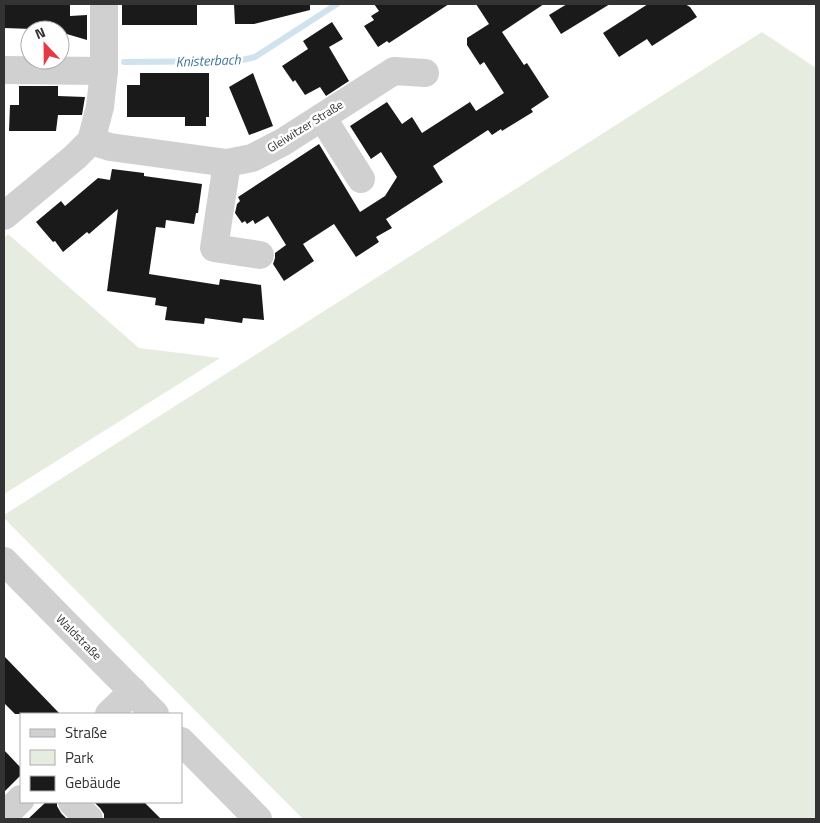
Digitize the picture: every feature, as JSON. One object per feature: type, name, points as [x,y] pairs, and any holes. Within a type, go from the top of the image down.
[{"type":"street","points":[[4,216],[75,157],[91,141],[100,107],[104,71],[104,4]]},
{"type":"street","points":[[4,70],[104,71]]},
{"type":"street","name":"Gleiwitzer Straße","points":[[91,141],[110,147],[227,163],[252,158],[283,142],[394,71],[425,73]]},
{"type":"street","points":[[322,117],[361,179]]},
{"type":"street","points":[[227,163],[214,248],[260,255]]},
{"type":"street","name":"Waldstraße","points":[[4,560],[154,713]]},
{"type":"street","points":[[110,713],[133,692]]},
{"type":"street","points":[[182,742],[258,819]]},
{"type":"street","points":[[4,816],[20,800]]},
{"type":"street","points":[[73,803],[89,819]]},
{"type":"green space","points":[[762,32],[816,68],[816,819],[303,819],[4,518],[4,515]]},
{"type":"green space","points":[[8,234],[139,348],[220,358],[4,494],[4,238]]},
{"type":"building","points":[[4,4],[70,4],[70,16],[87,15],[87,40],[70,35],[70,20],[20,20],[20,29],[4,28]]},
{"type":"building","points":[[122,4],[197,4],[197,25],[122,25]]},
{"type":"building","points":[[234,4],[310,4],[310,10],[254,24],[235,24]]},
{"type":"building","points":[[374,4],[449,4],[389,43],[387,41],[378,47],[364,26],[374,20],[371,16],[379,11]]},
{"type":"building","points":[[476,4],[544,4],[502,32],[524,65],[527,63],[549,97],[531,109],[533,112],[502,131],[501,129],[492,135],[488,130],[433,166],[443,182],[386,219],[392,228],[376,237],[379,242],[356,257],[334,224],[303,244],[314,261],[284,281],[273,264],[275,253],[286,245],[268,216],[255,224],[253,220],[247,224],[245,221],[242,223],[235,213],[237,204],[240,201],[238,197],[319,144],[360,212],[385,196],[397,177],[381,152],[371,159],[350,126],[387,102],[402,124],[412,117],[422,133],[470,102],[476,111],[504,93],[484,62],[480,65],[467,45],[467,38],[489,24]]},
{"type":"building","points":[[567,4],[610,4],[561,34],[549,15]]},
{"type":"building","points":[[648,4],[685,4],[690,7],[697,17],[652,46],[647,39],[619,57],[603,33]]},
{"type":"building","points":[[332,22],[343,39],[329,47],[349,81],[326,96],[320,87],[305,95],[282,66],[308,49],[303,41]]},
{"type":"building","points":[[140,73],[209,73],[209,117],[206,117],[206,126],[185,126],[185,117],[127,117],[127,85],[140,85]]},
{"type":"building","points":[[253,73],[273,126],[249,135],[229,87]]},
{"type":"building","points":[[19,86],[58,86],[58,96],[85,97],[82,115],[58,115],[56,131],[9,131],[10,105],[19,105]]},
{"type":"building","points":[[112,169],[144,173],[144,176],[202,184],[198,213],[196,213],[194,224],[166,220],[165,228],[156,227],[149,274],[219,285],[220,279],[261,285],[264,320],[243,318],[242,323],[205,318],[204,324],[165,320],[167,307],[155,305],[156,298],[107,291],[118,209],[89,234],[87,232],[63,252],[36,222],[61,201],[65,206],[98,178],[110,180]]},
{"type":"building","points":[[4,656],[59,713],[15,714],[4,703]]},
{"type":"building","points":[[4,750],[20,767],[20,776],[4,792]]},
{"type":"building","points":[[45,803],[57,803],[61,813],[67,819],[28,819]]},
{"type":"building","points":[[95,803],[145,803],[161,819],[104,819],[104,814]]},
{"type":"waterway","name":"Knisterbach","points":[[124,62],[238,61],[255,57],[337,4]]}]
